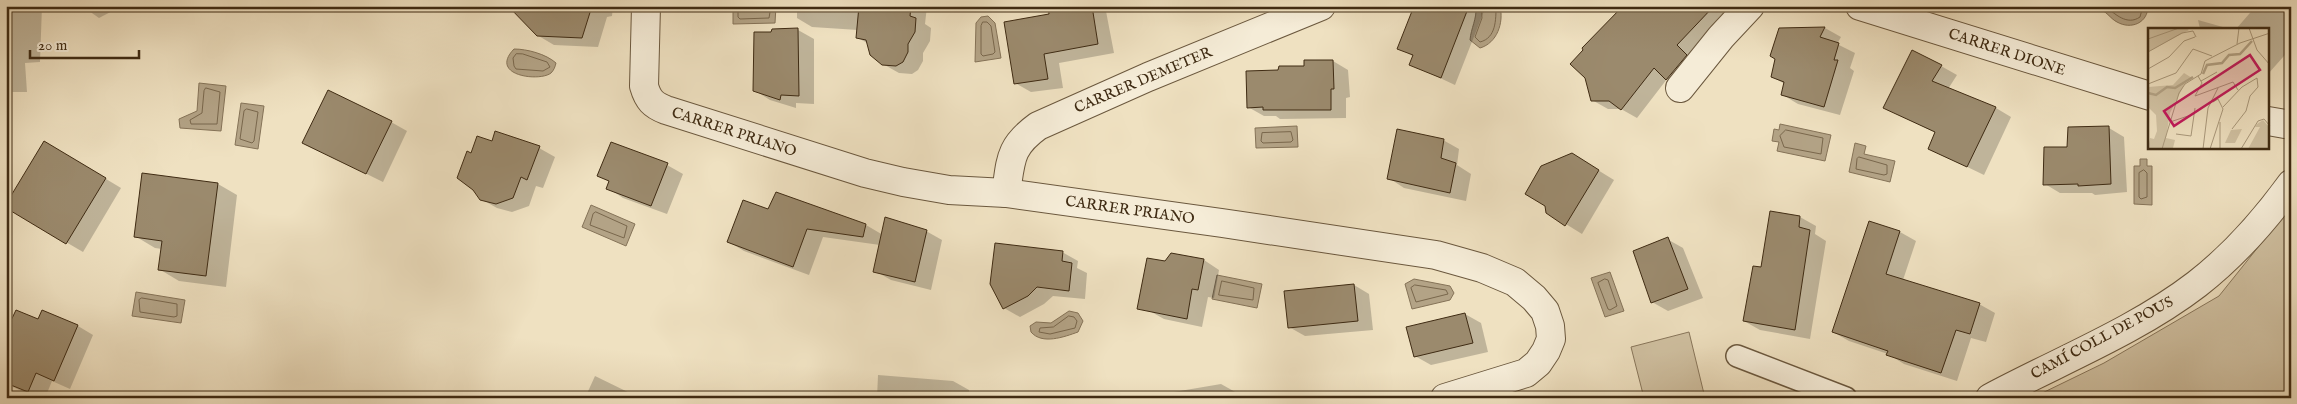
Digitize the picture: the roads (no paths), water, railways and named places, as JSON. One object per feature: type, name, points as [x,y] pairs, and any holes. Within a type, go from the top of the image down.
[{"type":"street","name":"CARRER PRIANO","points":[[646,6],[644,86],[648,99],[656,106],[865,173],[949,190],[1006,193],[1436,255],[1482,268],[1515,282],[1534,298],[1545,311],[1550,326],[1551,339],[1546,352],[1538,363],[1526,373],[1445,398]]},
{"type":"street","name":"CARRER DEMETER","points":[[1006,193],[1015,148],[1024,136],[1038,126],[1148,77],[1321,6]]},
{"type":"street","points":[[1680,88],[1721,37],[1750,6]]},
{"type":"street","name":"CARRER DIONE","points":[[1863,7],[2148,95]]},
{"type":"street","points":[[2270,121],[2291,126]]},
{"type":"street","name":"CAMÍ COLL DE POUS","points":[[1990,398],[2156,313],[2198,284],[2255,229],[2291,184]]},
{"type":"lane","points":[[1737,356],[1846,398]]},
{"type":"water","points":[[733,6],[776,6],[775,23],[733,24]]},
{"type":"water","points":[[1476,6],[1500,6],[1501,12],[1498,32],[1491,42],[1480,48],[1470,40],[1476,15]]},
{"type":"water","points":[[2082,6],[2148,6],[2142,21],[2128,25],[2117,22],[2101,10]]},
{"type":"water","points":[[988,16],[995,23],[1001,58],[975,62],[976,23],[981,17]]},
{"type":"water","points":[[514,49],[530,51],[547,57],[556,63],[554,68],[551,73],[537,77],[511,71],[507,65],[508,58]]},
{"type":"water","points":[[199,83],[226,86],[221,131],[180,128],[179,119],[197,111]]},
{"type":"water","points":[[241,103],[264,106],[258,149],[235,145]]},
{"type":"water","points":[[1780,124],[1831,135],[1825,161],[1777,151],[1779,142],[1772,141],[1774,129],[1779,130]]},
{"type":"water","points":[[1297,126],[1298,147],[1256,148],[1255,128]]},
{"type":"water","points":[[1855,143],[1866,146],[1864,154],[1895,161],[1890,182],[1849,172]]},
{"type":"water","points":[[2140,159],[2147,159],[2147,166],[2152,166],[2152,205],[2134,204],[2134,166],[2140,166]]},
{"type":"water","points":[[591,205],[635,224],[626,246],[582,227]]},
{"type":"water","points":[[1610,272],[1624,311],[1605,317],[1591,278]]},
{"type":"water","points":[[1217,275],[1262,284],[1257,308],[1212,299]]},
{"type":"water","points":[[1414,279],[1450,286],[1454,293],[1450,300],[1412,309],[1405,284]]},
{"type":"water","points":[[136,292],[185,300],[181,323],[132,316]]},
{"type":"water","points":[[1069,311],[1078,313],[1083,321],[1078,332],[1060,338],[1047,339],[1036,336],[1031,332],[1030,326],[1036,322],[1051,323]]}]
